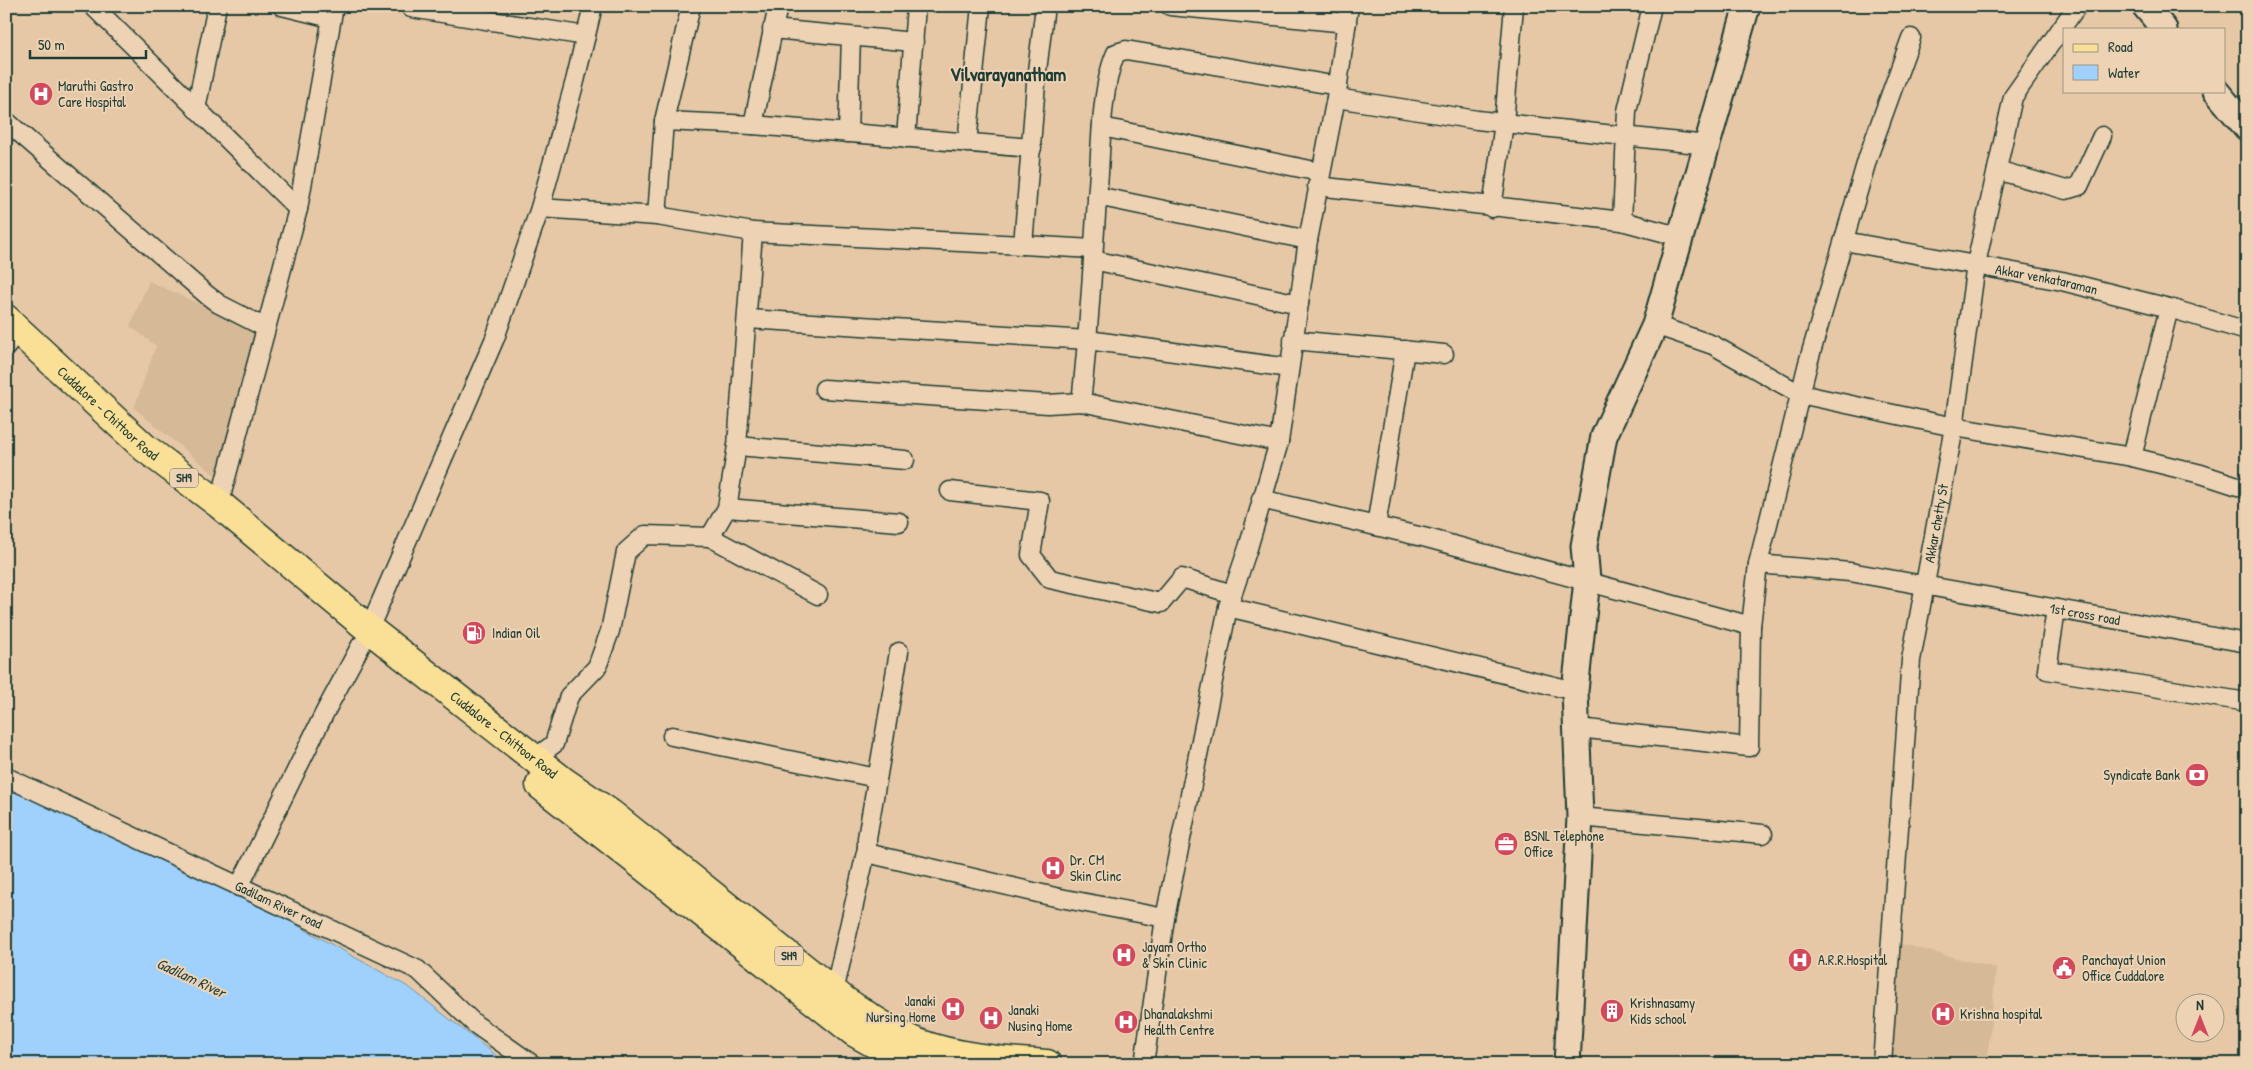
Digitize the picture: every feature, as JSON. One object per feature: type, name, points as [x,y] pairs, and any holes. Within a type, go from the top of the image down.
[{"type":"main road","name":"Cuddalore - Chittoor Road","points":[[6,319],[145,448],[219,504],[374,644],[611,814],[829,1001],[854,1032],[884,1049],[924,1064]]},
{"type":"main road","name":"Cuddalore - Chittoor Road","points":[[6,346],[124,449],[829,1001],[876,1021],[918,1043],[969,1056],[1047,1064]]},
{"type":"street","points":[[93,6],[298,209]]},
{"type":"street","points":[[196,109],[217,6]]},
{"type":"street","points":[[219,504],[298,209],[332,12],[282,6]]},
{"type":"street","points":[[239,887],[324,714],[374,644],[495,338],[540,208],[593,6]]},
{"type":"street","points":[[657,216],[664,121],[692,6]]},
{"type":"street","points":[[753,125],[778,6]]},
{"type":"street","points":[[906,138],[916,6]]},
{"type":"street","points":[[967,143],[980,6]]},
{"type":"street","points":[[1023,245],[1045,6]]},
{"type":"street","points":[[1144,1064],[1164,918],[1230,600],[1279,442],[1308,240],[1337,92],[1348,15],[1170,6]]},
{"type":"street","points":[[1492,208],[1504,123],[1514,6]]},
{"type":"street","points":[[1622,222],[1628,136],[1627,111],[1652,6]]},
{"type":"street","points":[[1567,1064],[1580,817],[1578,728],[1575,690],[1587,580],[1584,546],[1604,436],[1655,325],[1747,6]]},
{"type":"street","name":"Akkar chetty St","points":[[1882,1064],[1911,660],[1954,427],[1976,264],[2013,97],[2077,6]]},
{"type":"street","points":[[2145,6],[2163,28]]},
{"type":"street","points":[[412,8],[586,36]]},
{"type":"street","points":[[772,29],[914,42]]},
{"type":"street","points":[[848,134],[850,37]]},
{"type":"street","points":[[1578,728],[1750,747],[1751,626],[1758,564],[1800,394],[1844,241],[1881,117],[1911,38]]},
{"type":"street","points":[[1081,402],[1088,340],[1102,127],[1112,64],[1116,53],[1126,50],[1504,123],[1707,145]]},
{"type":"street","points":[[2217,92],[2247,128]]},
{"type":"street","points":[[6,121],[207,295],[219,304],[266,328]]},
{"type":"street","points":[[664,121],[753,125],[1032,148]]},
{"type":"street","points":[[1102,127],[1319,179],[1492,208],[1622,222],[1681,237]]},
{"type":"street","points":[[1997,170],[2066,190],[2072,189],[2079,186],[2102,136]]},
{"type":"street","points":[[1097,196],[1308,240]]},
{"type":"street","points":[[540,208],[657,216],[753,232],[1023,245],[1093,255],[1299,304]]},
{"type":"street","points":[[710,537],[727,508],[737,446],[748,319],[753,232]]},
{"type":"street","name":"Akkar venkataraman","points":[[1844,241],[2062,281],[2170,308],[2247,332]]},
{"type":"street","points":[[2132,456],[2170,308]]},
{"type":"street","points":[[748,319],[1088,340],[1289,368]]},
{"type":"street","points":[[1655,325],[1713,345],[1800,394],[1954,427],[2132,456],[2202,474],[2247,489]]},
{"type":"street","points":[[1293,340],[1444,354]]},
{"type":"street","points":[[1376,526],[1405,350]]},
{"type":"street","points":[[824,389],[1048,404],[1081,402],[1279,442]]},
{"type":"street","points":[[737,446],[906,460]]},
{"type":"street","points":[[950,491],[1040,501],[1030,555],[1050,578],[1161,603],[1182,578],[1230,600],[1575,690]]},
{"type":"street","points":[[1261,499],[1376,526],[1587,580],[1751,626]]},
{"type":"street","points":[[727,508],[899,522]]},
{"type":"street","points":[[535,758],[554,744],[569,696],[597,667],[610,631],[626,552],[645,535],[710,537],[818,594]]},
{"type":"street","name":"1st cross road","points":[[1758,564],[1850,572],[2247,643]]},
{"type":"street","points":[[2056,609],[2047,670],[2247,702]]},
{"type":"street","points":[[829,1001],[866,848],[899,652]]},
{"type":"street","points":[[672,736],[877,778]]},
{"type":"street","name":"Gadilam River road","points":[[6,777],[418,970],[475,1024],[532,1064]]},
{"type":"street","points":[[1580,817],[1763,834]]},
{"type":"street","points":[[866,848],[871,854],[882,858],[1055,897],[1164,918]]},
{"type":"shaded area","points":[[149,281],[267,335],[227,485],[134,408],[156,346],[130,326]]},
{"type":"shaded area","name":"Krishna hospital","points":[[1901,944],[1996,968],[1987,1064],[1891,1064]]},
{"type":"water","name":"Gadilam River","points":[[6,782],[187,864],[410,988],[507,1064],[6,1064]]},
{"type":"place","name":"Maruthi Gastro Care Hospital","points":[[41,94]]},
{"type":"place","name":"Indian Oil","points":[[474,633]]},
{"type":"place","name":"Syndicate Bank","points":[[2197,775]]},
{"type":"place","name":"BSNL Telephone Office","points":[[1506,844]]},
{"type":"place","name":"Dr. CM Skin Clinc","points":[[1053,868]]},
{"type":"place","name":"Jayam Ortho & Skin Clinic","points":[[1124,955]]},
{"type":"place","name":"A.R.R.Hospital","points":[[1800,960]]},
{"type":"place","name":"Panchayat Union Office Cuddalore","points":[[2064,968]]},
{"type":"place","name":"Janaki Nursing Home","points":[[953,1009]]},
{"type":"place","name":"Krishnasamy Kids school","points":[[1612,1011]]},
{"type":"place","name":"Krishna hospital","points":[[1943,1014]]},
{"type":"place","name":"Janaki Nusing Home","points":[[991,1018]]},
{"type":"place","name":"Dhanalakshmi Health Centre","points":[[1126,1022]]},
{"type":"district","name":"Vilvarayanatham","points":[[1008,74]]}]
